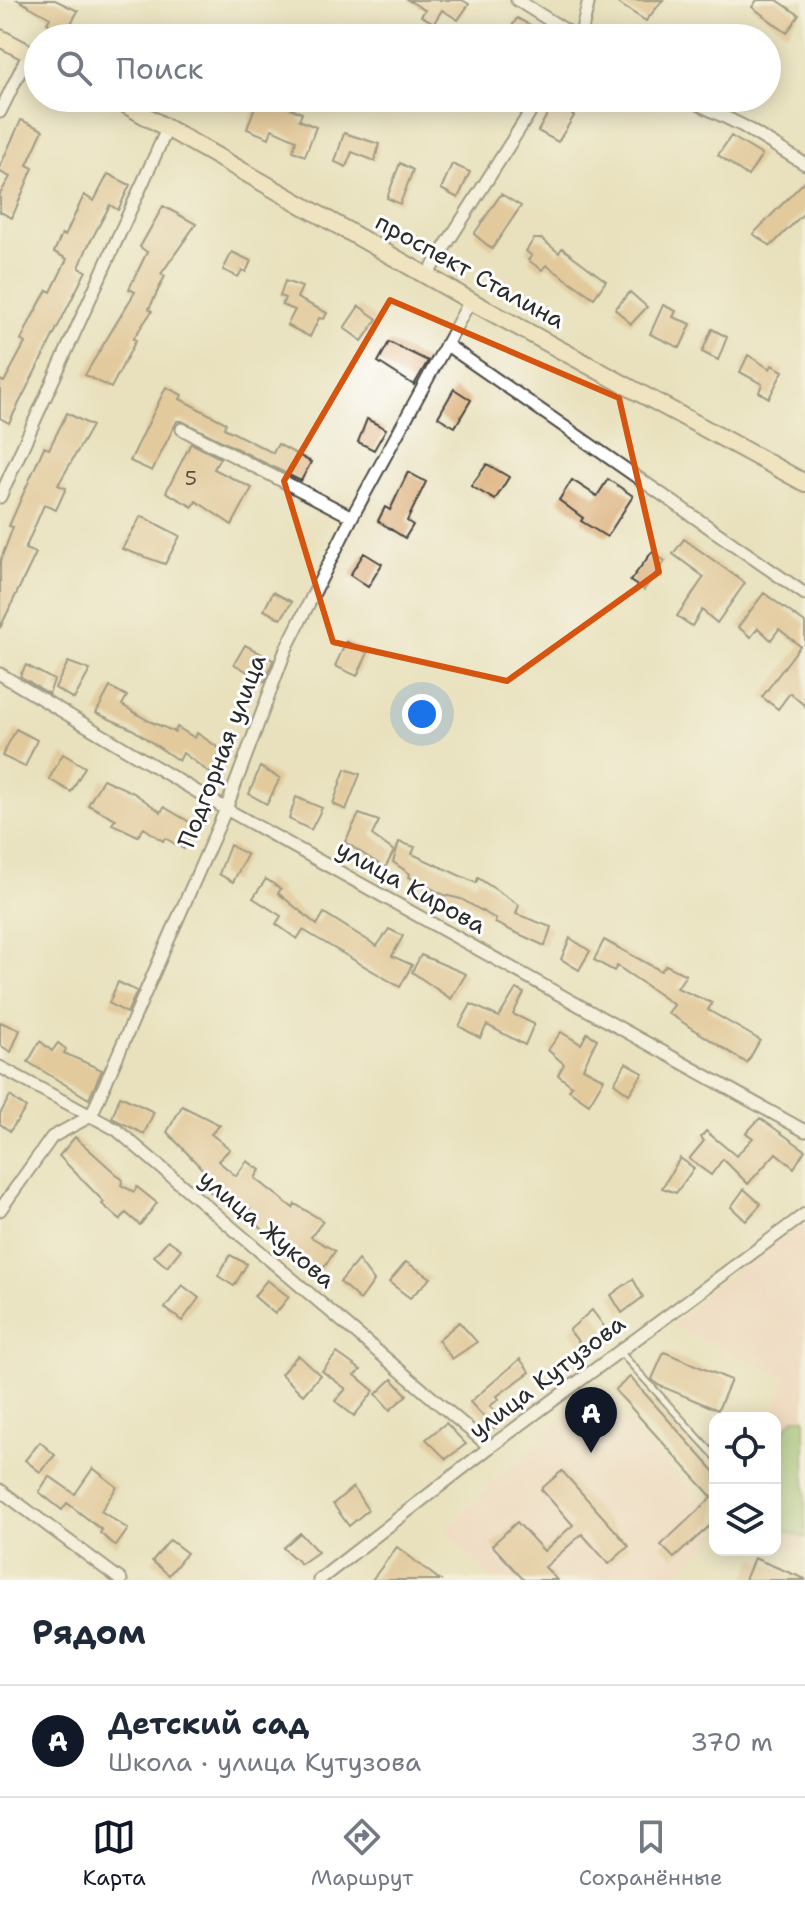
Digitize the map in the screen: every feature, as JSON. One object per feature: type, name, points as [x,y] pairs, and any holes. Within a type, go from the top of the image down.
[{"type":"street","points":[[517,0],[556,24]]},
{"type":"street","points":[[583,24],[589,0]]},
{"type":"street","points":[[0,38],[24,50]]},
{"type":"street","points":[[0,112],[24,71]]},
{"type":"street","name":"проспект Сталина","points":[[140,112],[478,305],[805,483]]},
{"type":"street","points":[[427,275],[530,112]]},
{"type":"street","points":[[714,112],[805,164]]},
{"type":"street","points":[[0,497],[168,127]]},
{"type":"street","name":"Подгорная улица","points":[[91,1116],[226,809],[286,649],[352,517],[470,301],[478,305]]},
{"type":"street","points":[[447,345],[805,594]]},
{"type":"street","points":[[182,429],[352,517]]},
{"type":"street","name":"улица Кирова","points":[[0,674],[226,809],[805,1131]]},
{"type":"street","name":"улица Жукова","points":[[0,1067],[117,1130],[490,1447]]},
{"type":"street","points":[[0,1210],[52,1137],[91,1116]]},
{"type":"street","name":"улица Кутузова","points":[[319,1580],[490,1447],[805,1214]]},
{"type":"street","points":[[0,1490],[121,1580]]},
{"type":"lane","points":[[619,1351],[709,1449]]},
{"type":"highlighted area","points":[[390,300],[619,398],[659,572],[507,681],[333,642],[284,481]]},
{"type":"shaded area","points":[[805,1221],[805,1551],[781,1543],[781,1412],[773,1412],[787,1377],[671,1326],[715,1286]]},
{"type":"shaded area","points":[[594,1388],[709,1508],[709,1543],[670,1580],[493,1580],[445,1530]]},
{"type":"green space","points":[[794,1418],[805,1418],[805,1538],[781,1529],[781,1440]]},
{"type":"building","points":[[18,0],[55,0],[78,11],[71,24],[49,24],[50,18]]},
{"type":"building","points":[[408,0],[462,0],[469,4],[458,20],[442,10],[434,23],[421,16],[425,10]]},
{"type":"building","points":[[613,0],[663,0],[646,21]]},
{"type":"building","points":[[757,0],[777,0],[799,15],[787,33],[781,29],[781,24],[775,24],[752,7]]},
{"type":"building","points":[[517,18],[528,24],[513,24]]},
{"type":"building","points":[[253,112],[299,112],[302,113],[299,120],[316,127],[305,156],[293,151],[296,140],[272,129],[269,138],[247,129]]},
{"type":"building","points":[[548,112],[568,112],[574,116],[558,142],[538,131]]},
{"type":"building","points":[[21,120],[43,130],[27,165],[33,168],[12,218],[0,212],[0,194],[10,177],[0,172],[0,166]]},
{"type":"building","points":[[344,133],[379,144],[375,161],[352,152],[346,167],[335,162]]},
{"type":"building","points":[[731,136],[762,155],[748,176],[718,155]]},
{"type":"building","points":[[400,163],[413,170],[400,204],[387,198]]},
{"type":"building","points":[[452,164],[470,172],[458,198],[441,189]]},
{"type":"building","points":[[108,174],[130,185],[118,210],[110,205],[87,248],[79,268],[86,271],[9,423],[0,418],[0,380],[4,382],[25,343],[21,340],[31,319],[47,290],[51,292],[67,259],[54,252],[62,234],[65,236],[84,195],[94,201]]},
{"type":"building","points":[[805,181],[805,212],[771,246],[753,234]]},
{"type":"building","points":[[501,194],[521,206],[492,249],[474,234]]},
{"type":"building","points":[[163,206],[196,224],[161,274],[165,276],[149,309],[152,311],[133,339],[136,340],[111,388],[85,375],[135,292],[129,289],[147,252],[140,247]]},
{"type":"building","points":[[534,239],[542,239],[559,253],[562,248],[606,281],[594,298],[546,265],[542,270],[528,260],[532,256],[526,251]]},
{"type":"building","points":[[232,252],[251,261],[246,272],[242,270],[238,277],[223,270]]},
{"type":"building","points":[[285,281],[302,287],[297,298],[327,313],[324,319],[319,318],[310,337],[287,325],[295,310],[282,305],[285,298],[280,296]]},
{"type":"building","points":[[630,292],[647,307],[631,324],[615,309]]},
{"type":"building","points":[[663,305],[676,311],[673,317],[691,324],[680,348],[650,334]]},
{"type":"building","points":[[359,306],[377,319],[362,341],[344,328]]},
{"type":"building","points":[[712,329],[727,337],[718,360],[702,352]]},
{"type":"building","points":[[389,342],[428,361],[414,385],[378,362]]},
{"type":"building","points":[[748,355],[770,369],[772,365],[783,371],[769,398],[759,392],[762,384],[740,372]]},
{"type":"building","points":[[166,387],[182,395],[180,399],[226,423],[224,428],[273,453],[278,444],[311,462],[301,481],[182,421],[177,421],[152,471],[130,461]]},
{"type":"building","points":[[454,389],[471,400],[455,427],[438,417]]},
{"type":"building","points":[[67,413],[92,426],[58,485],[66,488],[56,510],[44,505],[25,549],[36,553],[0,628],[0,562],[13,527],[9,526],[44,447],[49,449]]},
{"type":"building","points":[[367,419],[386,429],[374,450],[358,442]]},
{"type":"building","points":[[191,443],[220,458],[214,469],[252,488],[232,525],[196,501],[193,507],[166,492]]},
{"type":"building","points":[[487,464],[509,477],[495,500],[471,486]]},
{"type":"building","points":[[408,472],[426,482],[407,521],[413,525],[405,538],[378,521],[385,507],[390,510]]},
{"type":"building","points":[[608,479],[633,496],[607,537],[581,521],[583,518],[559,500],[572,480],[597,496]]},
{"type":"building","points":[[141,516],[180,536],[165,564],[122,549]]},
{"type":"building","points":[[684,539],[745,583],[717,623],[702,610],[692,626],[677,616],[704,577],[673,554]]},
{"type":"building","points":[[652,552],[665,561],[644,590],[630,581]]},
{"type":"building","points":[[364,553],[382,564],[368,587],[350,575]]},
{"type":"building","points":[[273,592],[292,602],[281,619],[264,610]]},
{"type":"building","points":[[764,593],[805,623],[805,706],[790,693],[778,709],[762,697],[800,646],[779,629],[771,640],[758,628],[751,637],[738,627]]},
{"type":"building","points":[[346,642],[368,653],[357,676],[335,666]]},
{"type":"building","points":[[245,645],[273,660],[265,682],[234,664]]},
{"type":"building","points":[[68,662],[90,670],[74,699],[55,688]]},
{"type":"building","points":[[26,665],[54,680],[49,694],[20,676]]},
{"type":"building","points":[[110,687],[127,696],[122,705],[149,721],[175,732],[177,727],[195,738],[197,733],[229,755],[218,779],[183,753],[179,761],[132,729],[96,713]]},
{"type":"building","points":[[16,729],[37,740],[25,767],[2,756]]},
{"type":"building","points":[[63,754],[85,767],[71,792],[49,779]]},
{"type":"building","points":[[260,767],[280,778],[267,804],[249,794]]},
{"type":"building","points":[[345,769],[360,774],[346,810],[333,804]]},
{"type":"building","points":[[103,779],[134,793],[161,812],[164,807],[196,826],[184,849],[165,838],[163,841],[144,828],[138,836],[112,824],[116,819],[88,805]]},
{"type":"building","points":[[296,797],[322,808],[311,830],[289,819]]},
{"type":"building","points":[[359,814],[379,821],[372,835],[394,851],[385,868],[345,842]]},
{"type":"building","points":[[399,842],[415,847],[412,854],[476,883],[478,878],[519,905],[516,914],[551,927],[545,946],[495,923],[496,919],[461,899],[444,895],[409,877],[410,874],[393,862]]},
{"type":"building","points":[[230,845],[247,855],[233,882],[219,874]]},
{"type":"building","points":[[266,879],[281,889],[278,893],[317,925],[324,913],[377,946],[389,929],[403,936],[392,956],[412,965],[400,987],[303,930],[297,939],[276,924],[281,916],[253,898]]},
{"type":"building","points":[[570,938],[590,951],[579,970],[561,959]]},
{"type":"building","points":[[604,940],[661,971],[666,965],[686,975],[677,988],[712,1003],[708,1010],[760,1040],[747,1063],[668,1013],[674,1005],[644,984],[617,966],[614,971],[594,960]]},
{"type":"building","points":[[421,955],[466,974],[451,999],[412,972]]},
{"type":"building","points":[[118,982],[137,991],[127,1013],[109,1003]]},
{"type":"building","points":[[516,989],[524,993],[513,1014],[534,1024],[525,1045],[487,1025],[480,1038],[459,1026],[471,1004],[499,1017]]},
{"type":"building","points":[[0,1022],[20,1030],[11,1052],[0,1045]]},
{"type":"building","points":[[561,1032],[581,1044],[587,1033],[597,1039],[583,1068],[604,1079],[589,1104],[569,1090],[572,1086],[558,1075],[564,1064],[548,1050]]},
{"type":"building","points":[[40,1041],[52,1051],[58,1043],[66,1049],[64,1053],[102,1070],[89,1099],[28,1062]]},
{"type":"building","points":[[626,1063],[643,1073],[629,1094],[614,1083]]},
{"type":"building","points":[[10,1096],[26,1108],[10,1131],[0,1124],[0,1114]]},
{"type":"building","points":[[120,1096],[154,1112],[144,1134],[112,1118]]},
{"type":"building","points":[[182,1106],[220,1125],[211,1134],[230,1149],[218,1161],[236,1176],[247,1161],[260,1170],[255,1178],[293,1208],[295,1204],[323,1221],[311,1237],[335,1251],[321,1272],[262,1229],[247,1213],[250,1209],[218,1190],[214,1195],[203,1185],[210,1177],[167,1132]]},
{"type":"building","points":[[760,1118],[805,1150],[794,1168],[776,1153],[748,1184],[723,1159],[711,1175],[689,1159],[704,1141],[701,1137],[706,1131],[736,1156],[753,1138],[746,1133]]},
{"type":"building","points":[[75,1137],[123,1180],[121,1185],[134,1192],[137,1187],[157,1203],[140,1225],[126,1213],[120,1220],[59,1156]]},
{"type":"building","points":[[680,1158],[694,1168],[676,1193],[662,1188]]},
{"type":"building","points":[[744,1189],[761,1204],[746,1221],[731,1207]]},
{"type":"building","points":[[168,1240],[181,1249],[167,1267],[154,1256]]},
{"type":"building","points":[[230,1255],[247,1264],[234,1286],[218,1276]]},
{"type":"building","points":[[358,1260],[374,1281],[360,1300],[340,1282]]},
{"type":"building","points":[[406,1262],[431,1278],[410,1298],[389,1282]]},
{"type":"building","points":[[633,1279],[643,1297],[622,1313],[611,1295]]},
{"type":"building","points":[[267,1280],[289,1297],[275,1314],[254,1296]]},
{"type":"building","points":[[182,1285],[199,1298],[182,1321],[165,1308]]},
{"type":"building","points":[[592,1310],[609,1333],[587,1352],[569,1330]]},
{"type":"building","points":[[459,1322],[477,1342],[452,1359],[438,1340]]},
{"type":"building","points":[[664,1352],[731,1380],[718,1410],[658,1385],[652,1379]]},
{"type":"building","points":[[337,1353],[361,1370],[355,1375],[374,1391],[354,1416],[335,1401],[346,1389],[322,1371]]},
{"type":"building","points":[[298,1355],[320,1375],[303,1395],[281,1374]]},
{"type":"building","points":[[520,1359],[530,1372],[497,1396],[499,1399],[490,1406],[505,1420],[494,1428],[470,1402]]},
{"type":"building","points":[[630,1377],[709,1465],[709,1494],[615,1390]]},
{"type":"building","points":[[392,1379],[407,1395],[390,1410],[376,1394]]},
{"type":"building","points":[[446,1423],[466,1444],[446,1459],[426,1439]]},
{"type":"building","points":[[40,1442],[55,1455],[40,1472],[25,1460]]},
{"type":"building","points":[[93,1468],[117,1487],[101,1511],[128,1529],[116,1546],[100,1533],[102,1530],[67,1503],[62,1510],[39,1492],[49,1476],[75,1494]]},
{"type":"building","points":[[562,1471],[629,1546],[609,1564],[582,1534],[545,1567],[557,1580],[524,1580],[492,1545],[517,1522],[544,1551],[573,1525],[541,1489]]},
{"type":"building","points":[[353,1487],[368,1510],[349,1526],[333,1504]]},
{"type":"building","points":[[709,1500],[709,1526],[674,1558],[661,1545]]},
{"type":"building","points":[[300,1533],[318,1552],[301,1564],[283,1548]]},
{"type":"building","points":[[170,1540],[187,1553],[169,1575],[152,1561]]},
{"type":"building","points":[[397,1547],[440,1580],[372,1580]]},
{"type":"building","points":[[754,1558],[805,1579],[805,1580],[745,1580]]},
{"type":"place","name":"Детский сад","points":[[591,1453]]}]
